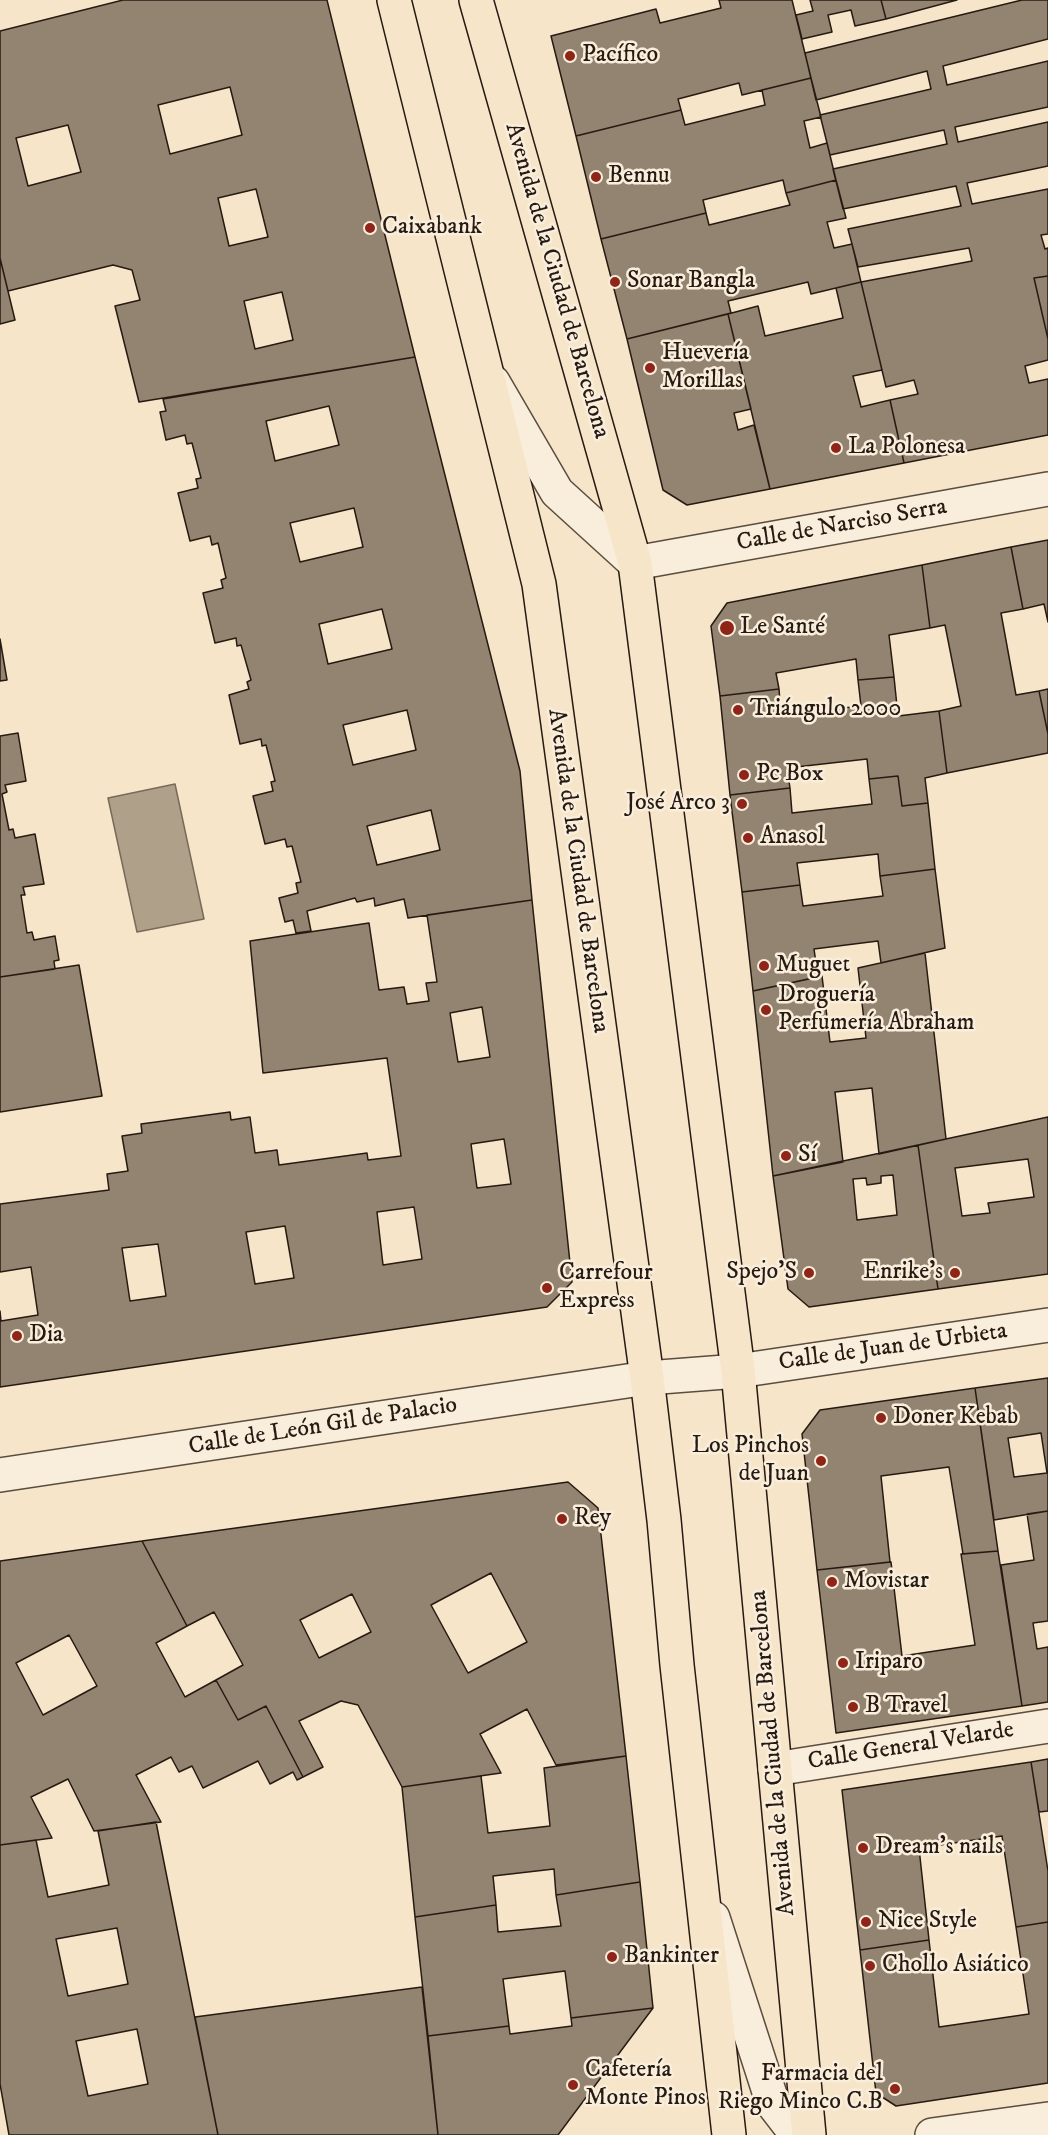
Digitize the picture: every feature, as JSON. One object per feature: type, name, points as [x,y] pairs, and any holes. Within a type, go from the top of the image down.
[{"type":"main road","name":"Avenida de la Ciudad de Barcelona","points":[[394,0],[538,584],[664,1520],[677,1665],[732,2132]]},
{"type":"main road","name":"Avenida de la Ciudad de Barcelona","points":[[476,0],[635,563],[738,1371],[809,2135]]},
{"type":"street","name":"Avenida de la Ciudad de Barcelona","points":[[485,368],[557,492],[635,563]]},
{"type":"street","name":"Calle de Narciso Serra","points":[[635,563],[1048,489]]},
{"type":"street","name":"Calle de Juan de Urbieta","points":[[738,1371],[1048,1325]]},
{"type":"street","points":[[646,1378],[738,1371]]},
{"type":"street","name":"Calle de León Gil de Palacio","points":[[0,1475],[646,1378]]},
{"type":"street","name":"Calle General Velarde","points":[[775,1769],[1048,1726]]},
{"type":"street","name":"Avenida de la Ciudad de Barcelona","points":[[703,1888],[773,2104],[797,2135]]},
{"type":"street","points":[[932,2135],[1048,2119]]},
{"type":"shaded area","points":[[175,784],[204,919],[137,932],[108,798]]},
{"type":"building","points":[[123,0],[327,0],[415,357],[139,402],[115,306],[140,300],[132,270],[113,265],[8,291],[0,258],[0,31]],"holes":[[[230,87],[242,135],[170,154],[158,105]],[[68,125],[81,172],[28,186],[16,138]],[[256,189],[268,237],[229,246],[218,198]],[[282,292],[293,340],[255,349],[244,301]]]},
{"type":"building","points":[[719,0],[792,0],[811,78],[742,95],[739,83],[678,99],[681,110],[576,136],[551,36],[656,9],[660,23],[721,8]]},
{"type":"building","points":[[810,0],[881,0],[886,19],[855,26],[851,10],[828,15],[832,32],[802,39],[796,15],[813,11]]},
{"type":"building","points":[[881,0],[957,0],[886,19]]},
{"type":"building","points":[[1022,0],[1048,0],[1048,39],[943,66],[947,85],[1048,61],[1048,107],[955,127],[958,142],[1048,122],[1048,166],[967,183],[972,204],[1048,189],[1048,234],[1041,235],[1045,249],[1048,248],[1048,276],[1034,278],[1048,339],[1048,360],[1025,366],[1029,383],[1048,379],[1048,435],[904,463],[890,400],[918,394],[914,380],[886,387],[861,282],[972,261],[969,248],[858,267],[848,229],[961,206],[956,186],[843,209],[833,169],[947,144],[944,130],[830,155],[820,115],[931,89],[927,71],[816,100],[805,53]]},
{"type":"building","points":[[811,78],[821,117],[804,121],[810,148],[827,143],[836,180],[786,193],[783,180],[703,200],[706,213],[601,239],[576,136],[681,110],[685,125],[765,105],[762,90]]},
{"type":"building","points":[[836,180],[846,218],[827,222],[834,248],[852,244],[861,282],[811,294],[808,282],[728,301],[731,313],[627,339],[601,239],[706,213],[709,225],[790,205],[786,193]]},
{"type":"building","points":[[0,258],[15,320],[0,324]]},
{"type":"building","points":[[1048,276],[1048,339],[1034,278]]},
{"type":"building","points":[[861,282],[882,370],[853,376],[861,407],[890,400],[904,463],[770,489],[728,314],[758,306],[765,336],[843,318],[836,288]]},
{"type":"building","points":[[728,314],[751,409],[734,413],[738,430],[754,425],[770,489],[687,505],[663,490],[627,339]]},
{"type":"building","points":[[415,357],[520,771],[532,900],[408,918],[404,899],[375,906],[374,898],[357,902],[355,898],[307,911],[311,931],[296,933],[293,920],[285,922],[279,898],[298,893],[296,883],[301,882],[292,846],[287,847],[285,839],[265,844],[253,796],[273,791],[271,782],[275,781],[266,745],[262,746],[261,739],[240,744],[229,695],[249,689],[247,682],[251,680],[241,645],[237,646],[236,638],[215,643],[203,593],[223,588],[221,580],[226,578],[218,543],[212,545],[210,536],[190,541],[178,493],[198,488],[196,479],[201,478],[192,443],[187,444],[185,435],[166,440],[160,412],[166,411],[163,399]],"holes":[[[329,406],[339,445],[275,461],[266,421]],[[354,508],[363,547],[300,562],[290,523]],[[382,609],[392,649],[328,664],[319,624]],[[407,710],[416,750],[353,765],[343,725]],[[431,810],[440,850],[377,865],[367,826]]]},
{"type":"building","points":[[1048,540],[1048,622],[1044,604],[1023,609],[1011,547]]},
{"type":"building","points":[[1011,547],[1023,609],[1001,613],[1016,695],[1039,691],[1048,734],[1048,753],[947,773],[939,711],[961,706],[945,625],[930,628],[922,565]]},
{"type":"building","points":[[922,565],[930,628],[889,635],[894,677],[858,680],[856,659],[776,673],[779,689],[720,696],[711,626],[727,603]]},
{"type":"building","points":[[0,639],[7,680],[0,681]]},
{"type":"building","points":[[894,677],[898,716],[939,711],[947,773],[925,778],[928,803],[902,806],[898,776],[869,779],[867,759],[787,768],[790,788],[730,795],[720,696],[779,689],[781,715],[861,706],[858,680]]},
{"type":"building","points":[[1048,689],[1048,734],[1039,691]]},
{"type":"building","points":[[18,733],[26,781],[5,785],[7,792],[2,794],[9,830],[13,829],[15,838],[35,834],[44,884],[23,887],[25,895],[21,895],[27,933],[32,932],[34,940],[55,936],[59,960],[54,961],[55,969],[0,977],[0,736]]},
{"type":"building","points":[[898,776],[902,806],[928,803],[935,869],[880,876],[878,854],[797,863],[800,885],[742,892],[730,795],[790,788],[792,813],[872,804],[869,779]]},
{"type":"building","points":[[935,869],[945,948],[881,963],[878,941],[814,949],[818,977],[753,991],[742,892],[800,885],[803,906],[883,896],[880,876]]},
{"type":"building","points":[[532,900],[572,1282],[547,1307],[0,1387],[0,1311],[1,1321],[38,1315],[31,1267],[0,1272],[0,1204],[109,1190],[107,1174],[128,1171],[122,1136],[142,1133],[141,1124],[230,1112],[231,1120],[250,1117],[255,1153],[277,1150],[279,1165],[367,1153],[368,1160],[401,1156],[387,1058],[263,1073],[250,941],[369,923],[379,990],[404,987],[407,1004],[429,1001],[426,983],[437,982],[427,915]],"holes":[[[482,1007],[490,1057],[458,1062],[450,1013]],[[504,1139],[511,1184],[477,1188],[471,1144]],[[414,1207],[422,1259],[383,1265],[377,1212]],[[285,1226],[294,1278],[255,1284],[246,1232]],[[158,1244],[166,1296],[130,1301],[122,1248]]]},
{"type":"building","points":[[925,953],[946,1139],[879,1154],[872,1088],[835,1092],[843,1162],[773,1176],[753,991],[822,976],[830,1042],[866,1038],[858,968]]},
{"type":"building","points":[[79,965],[102,1096],[0,1112],[0,977]]},
{"type":"building","points":[[1048,1117],[1048,1274],[938,1289],[918,1145]],"holes":[[[1028,1159],[1034,1197],[988,1203],[990,1213],[962,1216],[955,1168]]]},
{"type":"building","points":[[918,1145],[938,1289],[809,1307],[788,1289],[773,1176]],"holes":[[[893,1175],[897,1215],[857,1220],[853,1179],[866,1178],[867,1185],[881,1183],[881,1176]]]},
{"type":"building","points":[[1048,1378],[1048,1511],[994,1520],[975,1388]],"holes":[[[1041,1433],[1047,1473],[1014,1477],[1008,1438]]]},
{"type":"building","points":[[975,1388],[998,1551],[963,1554],[949,1467],[881,1476],[890,1562],[817,1570],[802,1434],[820,1410]]},
{"type":"building","points":[[568,1482],[598,1508],[626,1756],[556,1765],[527,1709],[480,1734],[501,1773],[402,1787],[358,1705],[341,1701],[299,1721],[323,1767],[303,1777],[266,1706],[238,1720],[216,1680],[243,1665],[214,1612],[187,1626],[142,1541]],"holes":[[[491,1573],[527,1642],[468,1673],[431,1605]],[[352,1594],[371,1632],[319,1658],[300,1620]]]},
{"type":"building","points":[[1048,1511],[1048,1621],[1033,1623],[1037,1649],[1048,1647],[1048,1702],[1022,1706],[1001,1565],[1034,1560],[1027,1514]]},
{"type":"building","points":[[142,1541],[187,1626],[156,1643],[185,1697],[216,1680],[238,1720],[266,1706],[303,1777],[297,1780],[293,1772],[270,1784],[258,1761],[203,1788],[192,1766],[179,1772],[171,1757],[136,1775],[161,1822],[94,1831],[68,1779],[31,1797],[52,1838],[0,1845],[0,1561]],"holes":[[[69,1635],[97,1686],[43,1715],[16,1663]]]},
{"type":"building","points":[[998,1551],[1022,1706],[836,1733],[817,1570],[891,1562],[902,1656],[975,1645],[961,1554]]},
{"type":"building","points":[[626,1756],[640,1882],[556,1895],[554,1869],[493,1876],[496,1905],[415,1917],[402,1787],[481,1776],[488,1833],[550,1826],[544,1768]]},
{"type":"building","points":[[1048,1759],[1048,1811],[1039,1812],[1031,1762]]},
{"type":"building","points":[[1031,1762],[1048,1871],[1048,1922],[1016,1927],[1002,1836],[919,1848],[929,1940],[860,1950],[842,1790]]},
{"type":"building","points":[[156,1822],[218,2135],[9,2135],[0,2084],[0,1845],[36,1840],[48,1897],[109,1885],[98,1831]],"holes":[[[117,1928],[128,1984],[68,1996],[56,1939]],[[137,2029],[148,2084],[88,2096],[76,2041]]]},
{"type":"building","points":[[640,1882],[653,2008],[571,2018],[565,1971],[503,1979],[509,2026],[428,2036],[415,1917],[496,1905],[498,1932],[561,1926],[556,1895]]},
{"type":"building","points":[[1048,1922],[1048,2083],[896,2106],[876,2093],[860,1950],[929,1940],[939,2027],[1029,2014],[1016,1927]]},
{"type":"building","points":[[422,1987],[438,2135],[218,2135],[195,2017]]},
{"type":"building","points":[[653,2008],[558,2135],[438,2135],[428,2036],[509,2026],[510,2034],[572,2026],[571,2018]]},
{"type":"place","name":"Pacífico","points":[[570,56]]},
{"type":"place","name":"Bennu","points":[[596,177]]},
{"type":"place","name":"Caixabank","points":[[370,228]]},
{"type":"place","name":"Sonar Bangla","points":[[615,282]]},
{"type":"place","name":"Huevería Morillas","points":[[650,368]]},
{"type":"place","name":"La Polonesa","points":[[836,448]]},
{"type":"place","name":"Le Santé","points":[[727,628]]},
{"type":"place","name":"Triángulo 2000","points":[[738,710]]},
{"type":"place","name":"Pc Box","points":[[744,775]]},
{"type":"place","name":"José Arco 3","points":[[742,804]]},
{"type":"place","name":"Anasol","points":[[748,838]]},
{"type":"place","name":"Muguet","points":[[764,966]]},
{"type":"place","name":"Droguería Perfumería Abraham","points":[[766,1010]]},
{"type":"place","name":"Sí","points":[[786,1156]]},
{"type":"place","name":"Spejo'S","points":[[809,1273]]},
{"type":"place","name":"Enrike's","points":[[955,1273]]},
{"type":"place","name":"Carrefour Express","points":[[547,1288]]},
{"type":"place","name":"Dia","points":[[17,1336]]},
{"type":"place","name":"Doner Kebab","points":[[881,1418]]},
{"type":"place","name":"Los Pinchos de Juan","points":[[821,1461]]},
{"type":"place","name":"Rey","points":[[562,1519]]},
{"type":"place","name":"Movistar","points":[[832,1582]]},
{"type":"place","name":"Iriparo","points":[[843,1663]]},
{"type":"place","name":"B Travel","points":[[853,1707]]},
{"type":"place","name":"Dream's nails","points":[[863,1848]]},
{"type":"place","name":"Nice Style","points":[[866,1922]]},
{"type":"place","name":"Bankinter","points":[[612,1957]]},
{"type":"place","name":"Chollo Asiático","points":[[870,1966]]},
{"type":"place","name":"Cafetería Monte Pinos","points":[[573,2085]]},
{"type":"place","name":"Farmacia del Riego Minco C.B","points":[[895,2089]]}]
